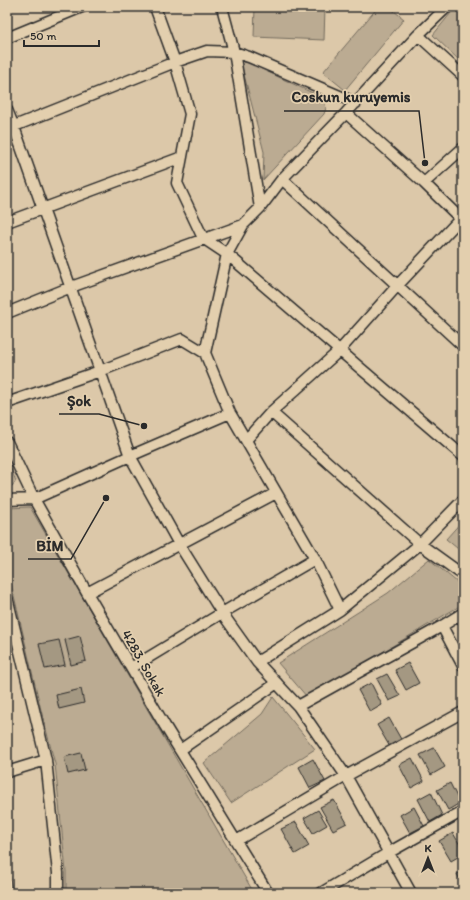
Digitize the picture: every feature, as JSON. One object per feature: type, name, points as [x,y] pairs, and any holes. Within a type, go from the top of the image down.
[{"type":"street","points":[[7,38],[82,7]]},
{"type":"street","points":[[155,7],[175,62],[190,114],[177,183],[203,238],[227,254],[463,456]]},
{"type":"street","points":[[222,7],[234,52],[260,208]]},
{"type":"street","points":[[340,610],[315,559],[230,413],[205,353],[227,254],[242,225],[260,208],[282,179],[346,114],[418,36],[448,7]]},
{"type":"street","points":[[418,36],[463,76]]},
{"type":"street","points":[[11,128],[175,62],[207,51],[234,52],[249,57],[356,102]]},
{"type":"street","points":[[7,110],[11,128],[43,208],[130,456],[179,544],[222,613],[257,662],[298,706],[346,776],[411,893]]},
{"type":"street","points":[[246,440],[272,412],[340,350],[398,285],[461,220],[424,183],[346,114]]},
{"type":"street","points":[[424,183],[463,148]]},
{"type":"street","points":[[7,222],[182,157]]},
{"type":"street","points":[[282,179],[463,346]]},
{"type":"street","points":[[7,313],[71,287],[242,225]]},
{"type":"street","points":[[7,403],[100,371],[182,340],[205,353]]},
{"type":"street","points":[[272,412],[420,544],[463,575]]},
{"type":"street","points":[[7,500],[34,499],[230,413]]},
{"type":"street","name":"4283. Sokak","points":[[7,442],[34,499],[87,592],[180,750],[268,893]]},
{"type":"street","points":[[87,592],[276,493]]},
{"type":"street","points":[[257,662],[340,610],[420,544],[463,500]]},
{"type":"street","points":[[131,668],[315,559]]},
{"type":"street","points":[[7,597],[46,760],[58,873],[58,893]]},
{"type":"street","points":[[298,706],[463,613]]},
{"type":"street","points":[[442,626],[463,666]]},
{"type":"street","points":[[180,750],[277,683]]},
{"type":"street","points":[[236,842],[346,776],[463,712]]},
{"type":"street","points":[[7,772],[46,760]]},
{"type":"street","points":[[321,893],[463,811]]},
{"type":"shaded area","points":[[255,7],[325,7],[324,40],[254,37]]},
{"type":"shaded area","points":[[378,7],[389,7],[404,19],[345,90],[323,72]]},
{"type":"shaded area","points":[[463,7],[463,64],[433,35],[455,8]]},
{"type":"shaded area","points":[[244,62],[323,98],[326,108],[324,114],[263,180],[264,152],[242,67]]},
{"type":"shaded area","points":[[7,460],[16,481],[12,486],[7,486]]},
{"type":"shaded area","points":[[30,507],[254,893],[66,893],[66,872],[55,764],[7,566],[7,508]]},
{"type":"shaded area","points":[[463,520],[463,553],[446,539]]},
{"type":"shaded area","points":[[429,559],[463,587],[463,604],[307,697],[278,663],[388,593]]},
{"type":"shaded area","points":[[273,697],[315,749],[231,803],[204,763],[262,714]]},
{"type":"building","points":[[80,636],[86,661],[71,665],[65,640]]},
{"type":"building","points":[[59,640],[65,665],[45,669],[39,644]]},
{"type":"building","points":[[408,663],[419,683],[406,690],[395,670]]},
{"type":"building","points":[[387,674],[400,696],[389,701],[377,679]]},
{"type":"building","points":[[371,683],[382,705],[370,712],[358,690]]},
{"type":"building","points":[[81,689],[84,703],[59,709],[56,695]]},
{"type":"building","points":[[389,718],[402,741],[390,747],[377,725]]},
{"type":"building","points":[[434,748],[445,767],[431,775],[420,755]]},
{"type":"building","points":[[81,753],[85,770],[68,774],[64,757]]},
{"type":"building","points":[[412,758],[424,781],[411,788],[399,765]]},
{"type":"building","points":[[313,759],[325,781],[310,788],[299,767]]},
{"type":"building","points":[[450,783],[460,803],[448,810],[437,790]]},
{"type":"building","points":[[431,792],[442,815],[430,822],[418,799]]},
{"type":"building","points":[[334,800],[347,823],[333,830],[320,807]]},
{"type":"building","points":[[414,807],[424,826],[410,833],[400,815]]},
{"type":"building","points":[[318,810],[327,825],[313,833],[304,818]]},
{"type":"building","points":[[296,822],[309,846],[295,854],[281,829]]},
{"type":"building","points":[[453,833],[463,850],[463,854],[451,861],[439,841]]},
{"type":"building","points":[[463,871],[463,886],[457,874]]},
{"type":"building","points":[[10,876],[12,891],[7,891],[7,877]]},
{"type":"place","name":"Coskun kuruyemis","points":[[425,163]]},
{"type":"place","name":"Şok","points":[[144,426]]},
{"type":"place","name":"BİM","points":[[106,498]]}]
